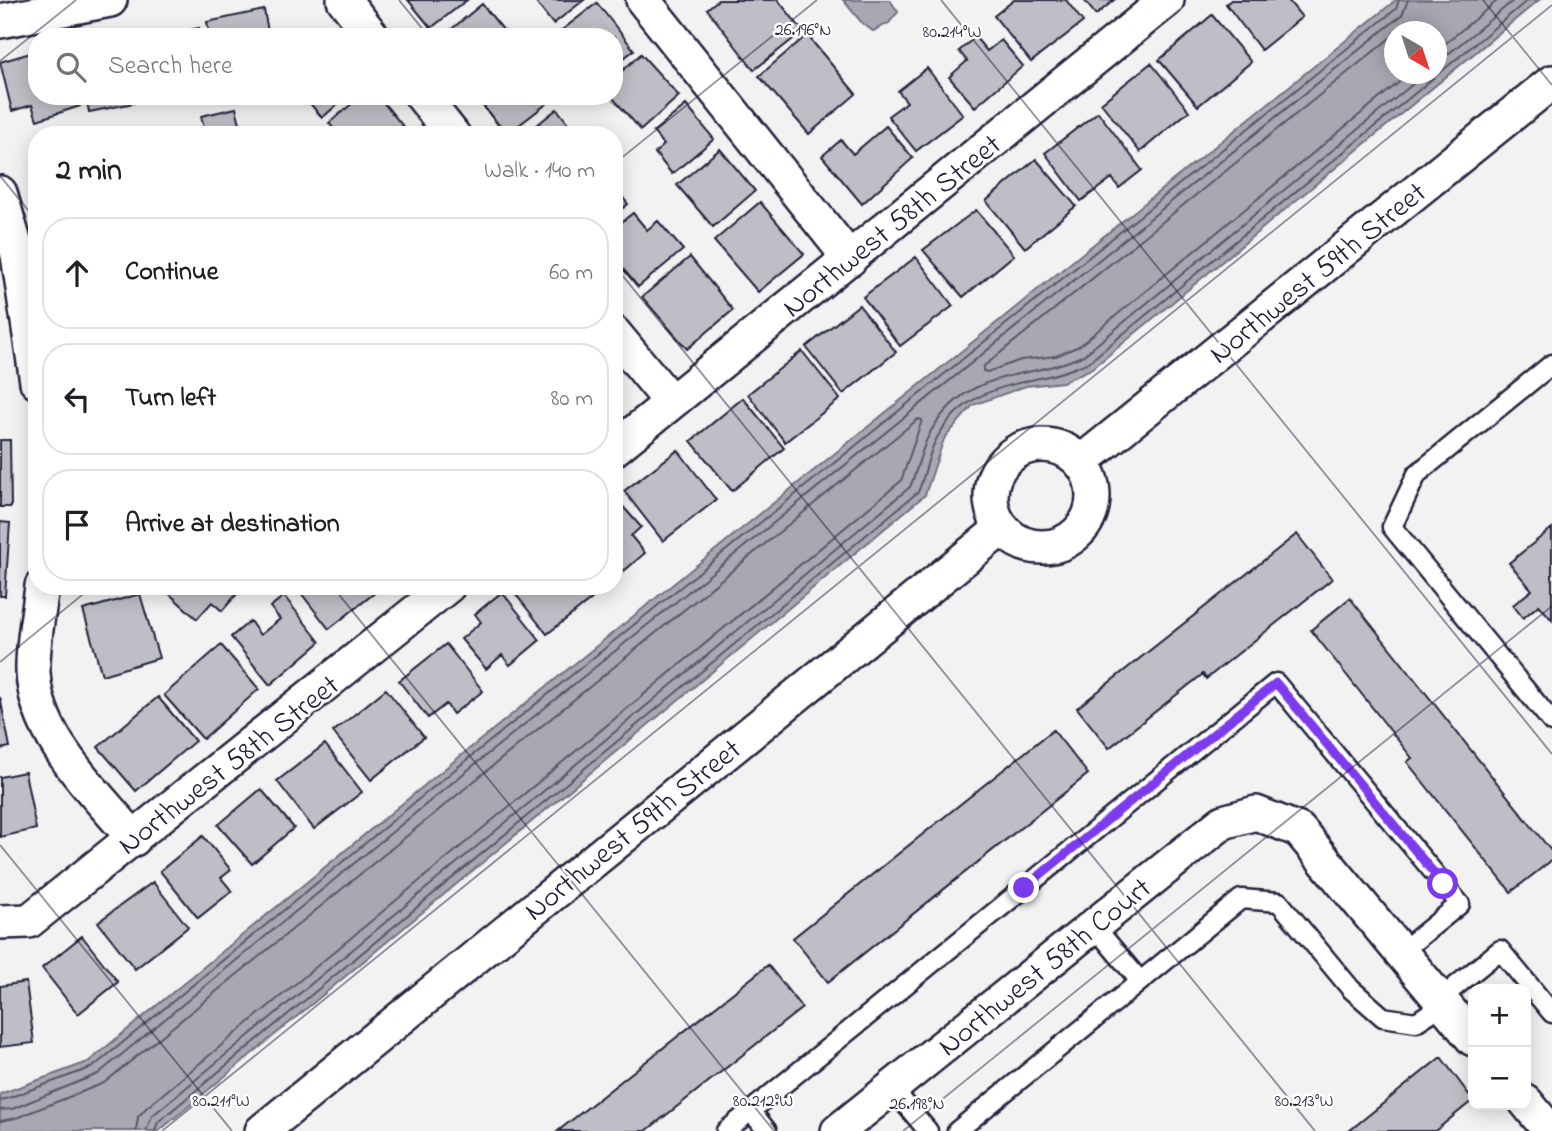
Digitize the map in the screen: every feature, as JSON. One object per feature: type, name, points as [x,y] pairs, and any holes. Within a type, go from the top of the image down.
[{"type":"street","points":[[0,21],[110,0]]},
{"type":"street","points":[[344,0],[366,28]]},
{"type":"street","points":[[642,0],[850,259]]},
{"type":"street","name":"Northwest 58th Street","points":[[623,442],[1167,0]]},
{"type":"street","name":"Northwest 59th Street","points":[[1081,462],[1552,82]]},
{"type":"street","points":[[429,105],[446,126]]},
{"type":"street","points":[[0,193],[27,253]]},
{"type":"street","points":[[623,344],[671,402]]},
{"type":"street","points":[[1039,445],[1055,446],[1081,462],[1089,475],[1093,504],[1088,518],[1074,535],[1055,545],[1041,547],[1013,538],[1002,527],[994,514],[991,498],[993,482],[1010,456],[1039,445]]},
{"type":"street","name":"Northwest 59th Street","points":[[262,1131],[1002,527]]},
{"type":"street","points":[[41,595],[33,672],[41,716],[61,749],[134,839]]},
{"type":"street","name":"Northwest 58th Street","points":[[0,922],[29,920],[437,595]]},
{"type":"street","name":"Northwest 58th Court","points":[[838,1131],[1223,822],[1256,813],[1299,830],[1401,952]]},
{"type":"street","points":[[1401,952],[1468,1033]]},
{"type":"street","points":[[1531,1108],[1550,1131]]},
{"type":"lane","points":[[1552,364],[1417,474],[1392,527],[1552,722]]},
{"type":"lane","points":[[726,1131],[1276,683],[1460,904],[1401,952]]},
{"type":"lane","points":[[957,1131],[1241,899],[1279,902],[1351,989],[1382,1017],[1416,1023],[1500,950],[1552,1013]]},
{"type":"lane","points":[[1094,926],[1140,981]]},
{"type":"lane","points":[[892,1088],[928,1131]]},
{"type":"lane","points":[[751,1111],[767,1131]]},
{"type":"water","points":[[843,0],[890,0],[898,12],[889,23],[873,31],[862,23]]},
{"type":"water","points":[[1396,0],[1539,0],[1447,76],[1447,21],[1384,21],[1384,84],[1437,84],[1093,368],[1063,382],[1026,386],[973,405],[944,439],[925,495],[159,1131],[0,1131],[0,1094],[88,1062],[448,766]]},
{"type":"building","points":[[408,0],[467,0],[431,28]]},
{"type":"building","points":[[534,0],[584,0],[553,24]]},
{"type":"building","points":[[718,0],[778,0],[803,31],[754,70],[707,9]]},
{"type":"building","points":[[1014,0],[1066,0],[1083,22],[1031,62],[994,16]]},
{"type":"building","points":[[1084,0],[1114,0],[1096,15]]},
{"type":"building","points":[[1231,0],[1288,0],[1302,17],[1261,50],[1226,4]]},
{"type":"building","points":[[597,3],[617,28],[565,28]]},
{"type":"building","points":[[482,4],[502,28],[453,28]]},
{"type":"building","points":[[264,10],[267,28],[208,28],[207,22]]},
{"type":"building","points":[[1212,15],[1251,62],[1198,106],[1159,60]]},
{"type":"building","points":[[807,35],[856,94],[809,134],[759,76]]},
{"type":"building","points":[[623,36],[634,50],[623,59]]},
{"type":"building","points":[[975,37],[987,51],[1001,40],[1023,66],[975,107],[949,77],[967,61],[959,51]]},
{"type":"building","points":[[28,54],[28,105],[32,105],[12,111],[0,62]]},
{"type":"building","points":[[641,54],[679,96],[641,130],[619,105],[623,105],[623,70]]},
{"type":"building","points":[[1151,63],[1189,111],[1140,152],[1101,103]]},
{"type":"building","points":[[927,68],[963,115],[916,151],[888,116],[907,102],[898,91]]},
{"type":"building","points":[[32,105],[80,105],[80,106],[37,120]]},
{"type":"building","points":[[88,105],[124,105],[89,112]]},
{"type":"building","points":[[311,105],[337,105],[322,118]]},
{"type":"building","points":[[350,105],[385,105],[403,126],[332,126],[329,123]]},
{"type":"building","points":[[483,105],[545,105],[518,126],[499,126]]},
{"type":"building","points":[[686,105],[714,139],[672,174],[655,153],[664,145],[653,132]]},
{"type":"building","points":[[236,108],[241,126],[204,126],[201,116]]},
{"type":"building","points":[[557,109],[570,126],[535,126]]},
{"type":"building","points":[[1098,112],[1142,170],[1119,188],[1112,178],[1081,201],[1045,153]]},
{"type":"building","points":[[886,126],[913,158],[862,204],[822,156],[841,140],[853,154]]},
{"type":"building","points":[[720,149],[755,191],[713,227],[677,185]]},
{"type":"building","points":[[1036,159],[1076,206],[1025,248],[986,201]]},
{"type":"building","points":[[760,202],[804,254],[758,292],[714,241]]},
{"type":"building","points":[[976,210],[1014,255],[963,297],[923,250]]},
{"type":"building","points":[[633,213],[647,230],[658,221],[683,250],[638,287],[623,269],[623,221]]},
{"type":"building","points":[[690,257],[733,310],[687,349],[642,297]]},
{"type":"building","points":[[916,257],[953,306],[900,346],[863,297]]},
{"type":"building","points":[[859,305],[896,352],[843,394],[806,347]]},
{"type":"building","points":[[802,351],[840,399],[785,442],[748,394]]},
{"type":"building","points":[[743,398],[784,448],[732,491],[691,441]]},
{"type":"building","points":[[0,440],[10,440],[11,507],[0,507]]},
{"type":"building","points":[[678,450],[716,500],[663,541],[624,491]]},
{"type":"building","points":[[623,507],[641,527],[631,536],[645,553],[624,571]]},
{"type":"building","points":[[0,522],[10,523],[5,596],[0,596]]},
{"type":"building","points":[[1552,528],[1552,620],[1539,605],[1523,618],[1513,605],[1532,590],[1509,563]]},
{"type":"building","points":[[1297,534],[1332,579],[1206,679],[1203,674],[1109,748],[1077,708]]},
{"type":"building","points":[[140,595],[159,658],[102,675],[83,610]]},
{"type":"building","points":[[171,595],[236,595],[222,611],[212,602],[197,619]]},
{"type":"building","points":[[303,595],[372,595],[329,629]]},
{"type":"building","points":[[498,595],[504,595],[540,640],[510,665],[502,655],[486,669],[461,639],[481,622],[475,614]]},
{"type":"building","points":[[516,595],[597,595],[547,634]]},
{"type":"building","points":[[284,596],[320,642],[270,685],[231,637],[250,621],[260,635],[280,619],[270,607]]},
{"type":"building","points":[[1350,598],[1552,852],[1552,860],[1511,892],[1407,762],[1412,758],[1311,630]]},
{"type":"building","points":[[446,644],[483,691],[453,714],[446,704],[428,718],[399,681]]},
{"type":"building","points":[[221,645],[259,689],[203,739],[164,695]]},
{"type":"building","points":[[386,689],[424,737],[371,780],[333,732]]},
{"type":"building","points":[[0,697],[10,747],[0,749]]},
{"type":"building","points":[[158,697],[195,741],[136,791],[98,747]]},
{"type":"building","points":[[1053,730],[1088,774],[828,982],[793,938]]},
{"type":"building","points":[[325,744],[362,792],[314,829],[277,781]]},
{"type":"building","points":[[25,772],[36,829],[0,837],[0,777]]},
{"type":"building","points":[[261,789],[294,828],[252,864],[218,825]]},
{"type":"building","points":[[203,836],[231,870],[221,878],[232,891],[198,918],[160,871]]},
{"type":"building","points":[[153,882],[188,927],[135,969],[98,922]]},
{"type":"building","points":[[82,936],[118,982],[78,1014],[42,968]]},
{"type":"building","points":[[768,965],[802,1008],[646,1131],[558,1131]]},
{"type":"building","points":[[26,982],[34,1043],[0,1047],[0,986]]},
{"type":"building","points":[[1441,1057],[1468,1093],[1468,1104],[1435,1131],[1349,1131]]},
{"type":"route","points":[[1024,888],[1276,683],[1443,884]]}]
